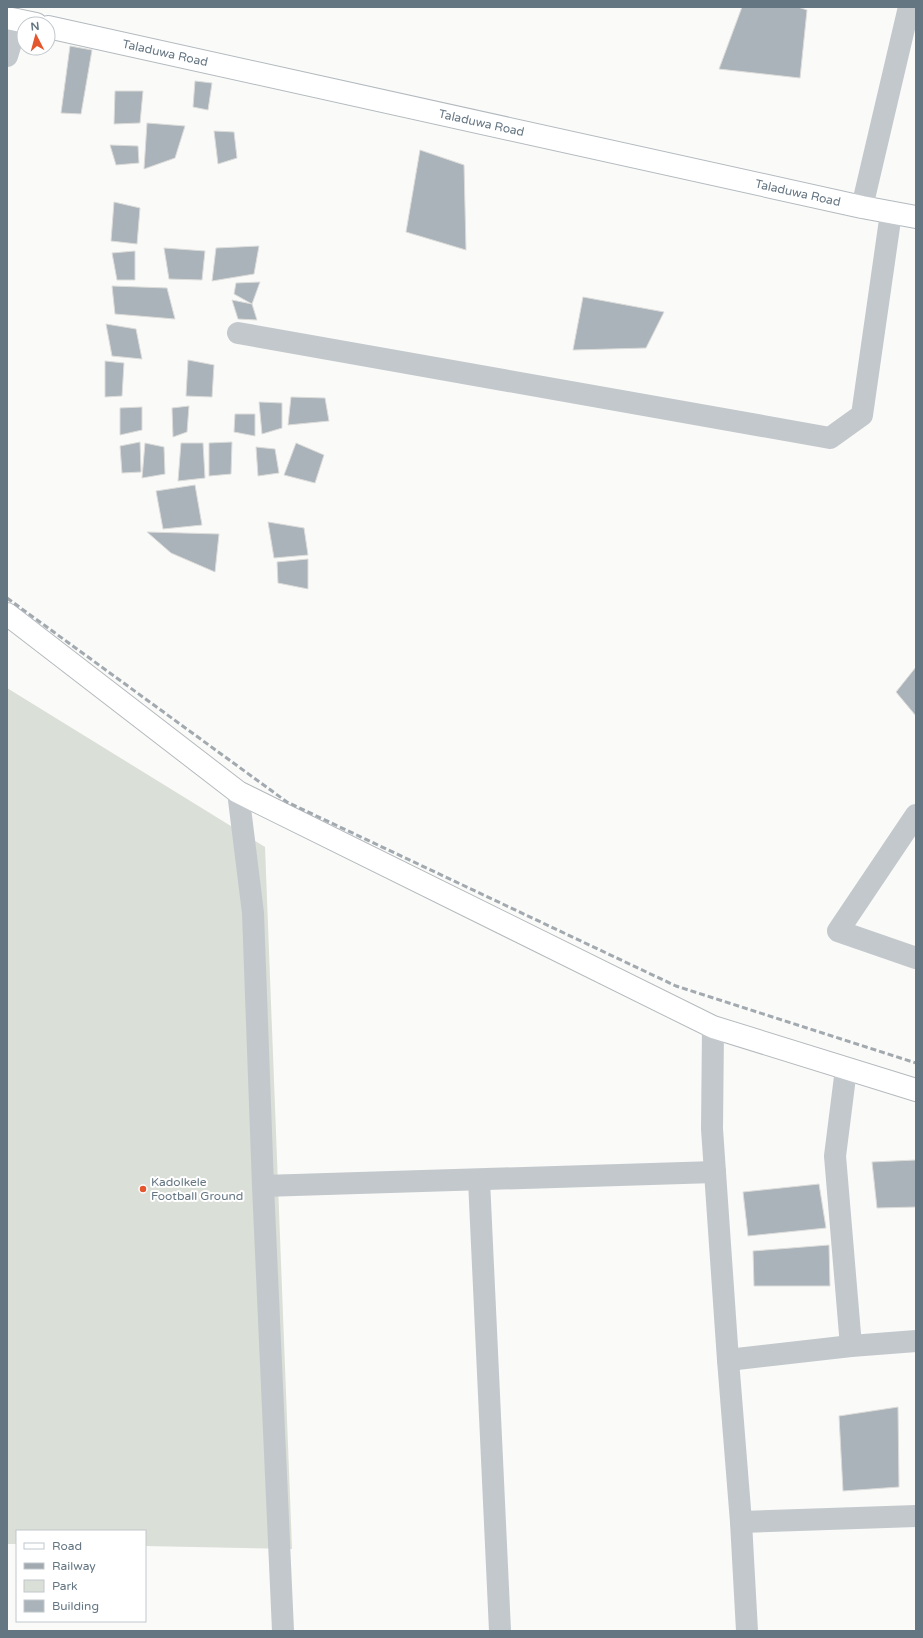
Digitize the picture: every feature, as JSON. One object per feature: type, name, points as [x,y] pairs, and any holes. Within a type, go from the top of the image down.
[{"type":"main road","name":"Taladuwa Road","points":[[56,29],[862,207],[916,217]]},
{"type":"main road","points":[[7,614],[238,792],[713,1026],[846,1070],[916,1090]]},
{"type":"street","points":[[862,207],[910,7]]},
{"type":"street","points":[[7,56],[16,31]]},
{"type":"street","points":[[238,333],[830,438],[862,415],[891,213]]},
{"type":"street","points":[[238,792],[253,913],[263,1186],[283,1631]]},
{"type":"street","points":[[916,814],[838,931],[916,958]]},
{"type":"street","points":[[713,1026],[712,1129],[741,1522],[747,1631]]},
{"type":"street","points":[[846,1070],[835,1156],[851,1346]]},
{"type":"street","points":[[263,1186],[716,1172]]},
{"type":"street","points":[[479,1180],[500,1631]]},
{"type":"street","points":[[728,1360],[851,1346],[916,1341]]},
{"type":"street","points":[[741,1522],[916,1516]]},
{"type":"green space","name":"Kadolkele Football Ground","points":[[7,688],[265,847],[292,1549],[146,1546],[146,1530],[16,1530],[16,1544],[7,1544]]},
{"type":"building","points":[[742,7],[798,7],[807,10],[800,78],[719,69]]},
{"type":"building","points":[[70,46],[92,50],[81,114],[61,113]]},
{"type":"building","points":[[195,81],[212,83],[208,110],[193,107]]},
{"type":"building","points":[[115,91],[143,91],[140,123],[114,124]]},
{"type":"building","points":[[147,123],[185,126],[175,158],[144,169]]},
{"type":"building","points":[[214,131],[234,132],[237,158],[218,164]]},
{"type":"building","points":[[110,145],[138,146],[139,163],[116,165]]},
{"type":"building","points":[[420,150],[464,165],[466,250],[406,232]]},
{"type":"building","points":[[114,202],[140,208],[137,244],[111,241]]},
{"type":"building","points":[[259,246],[254,274],[212,281],[216,248]]},
{"type":"building","points":[[164,248],[205,251],[202,280],[169,279]]},
{"type":"building","points":[[135,251],[135,280],[117,280],[112,253]]},
{"type":"building","points":[[260,282],[252,304],[234,294],[236,283]]},
{"type":"building","points":[[112,286],[167,288],[175,319],[115,314]]},
{"type":"building","points":[[583,297],[664,312],[646,348],[573,350]]},
{"type":"building","points":[[232,300],[252,304],[257,320],[238,319]]},
{"type":"building","points":[[106,324],[136,329],[142,359],[112,356]]},
{"type":"building","points":[[188,360],[214,365],[212,397],[186,396]]},
{"type":"building","points":[[105,361],[124,363],[122,396],[105,397]]},
{"type":"building","points":[[291,397],[325,398],[329,421],[288,425]]},
{"type":"building","points":[[259,402],[282,403],[282,428],[262,434]]},
{"type":"building","points":[[189,406],[187,432],[173,437],[172,408]]},
{"type":"building","points":[[142,407],[142,430],[120,435],[120,408]]},
{"type":"building","points":[[235,414],[255,414],[255,436],[234,432]]},
{"type":"building","points":[[140,442],[141,472],[122,473],[120,446]]},
{"type":"building","points":[[232,442],[231,474],[209,476],[209,443]]},
{"type":"building","points":[[145,443],[164,447],[165,474],[142,478]]},
{"type":"building","points":[[181,443],[203,443],[205,478],[178,481]]},
{"type":"building","points":[[296,443],[324,455],[315,483],[284,475]]},
{"type":"building","points":[[256,447],[275,449],[279,473],[258,476]]},
{"type":"building","points":[[195,485],[202,525],[163,529],[156,491]]},
{"type":"building","points":[[268,522],[304,528],[308,555],[274,558]]},
{"type":"building","points":[[147,532],[219,534],[215,572],[171,553]]},
{"type":"building","points":[[308,559],[308,589],[278,583],[277,562]]},
{"type":"building","points":[[916,667],[916,716],[896,692]]},
{"type":"building","points":[[916,1160],[916,1207],[877,1208],[872,1162]]},
{"type":"building","points":[[819,1184],[826,1228],[748,1236],[743,1192]]},
{"type":"building","points":[[829,1245],[830,1286],[754,1286],[753,1251]]},
{"type":"building","points":[[898,1407],[899,1487],[843,1491],[839,1416]]},
{"type":"railway","points":[[7,598],[287,802],[676,986],[916,1063]]},
{"type":"place","name":"Kadolkele Football Ground","points":[[143,1189]]}]
